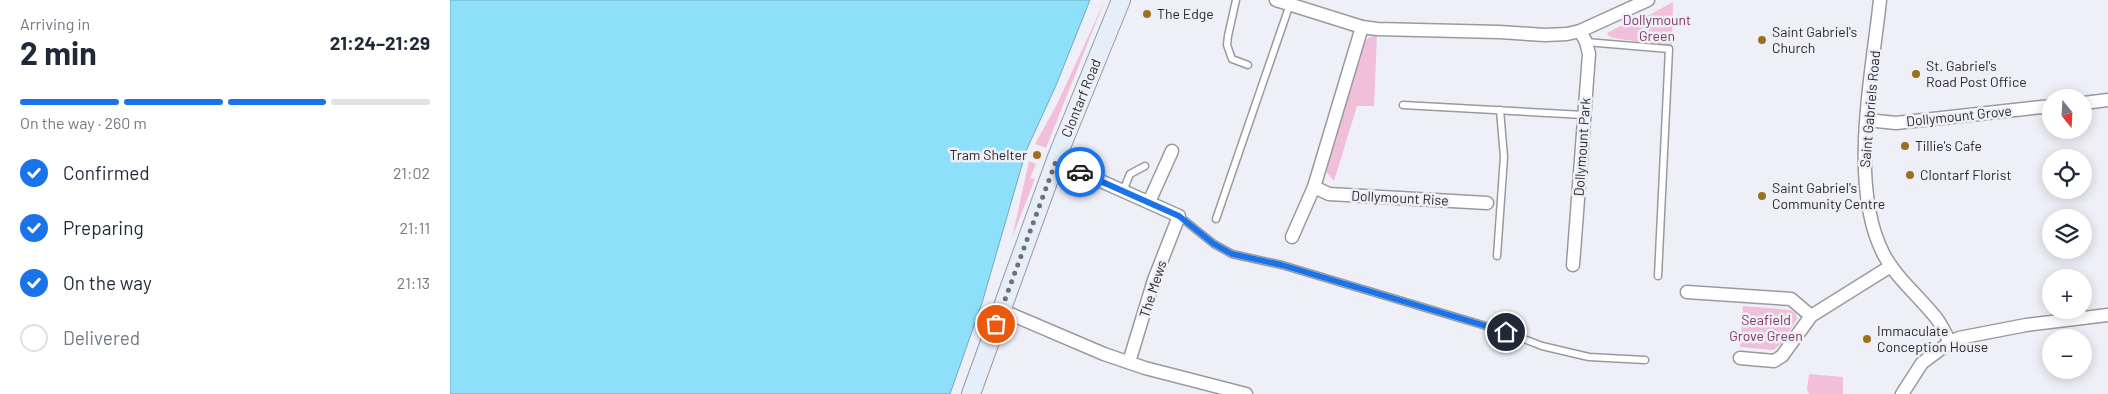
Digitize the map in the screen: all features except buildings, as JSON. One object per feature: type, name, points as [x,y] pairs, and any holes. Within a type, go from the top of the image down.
[{"type":"main road","name":"Clontarf Road","points":[[971,394],[1056,161],[1121,0]]},
{"type":"street","points":[[1276,0],[1362,27],[1583,36],[1648,0]]},
{"type":"street","name":"Saint Gabriels Road","points":[[1880,0],[1864,166],[1868,208],[1877,239],[1891,266],[1938,320],[1950,342]]},
{"type":"street","points":[[1292,237],[1314,187],[1362,27]]},
{"type":"street","name":"Dollymount Park","points":[[1573,265],[1588,54],[1583,36]]},
{"type":"street","points":[[2092,102],[2108,100]]},
{"type":"street","name":"Dollymount Grove","points":[[1867,120],[1896,123],[2042,107]]},
{"type":"street","points":[[1148,202],[1172,152]]},
{"type":"street","points":[[1056,161],[1179,216]]},
{"type":"street","name":"Dollymount Rise","points":[[1314,187],[1330,194],[1488,204]]},
{"type":"street","name":"The Mews","points":[[1129,362],[1154,280],[1179,216]]},
{"type":"street","points":[[1740,358],[1774,361],[1782,356],[1811,316],[1891,266]]},
{"type":"street","points":[[1687,292],[1791,299],[1811,316]]},
{"type":"street","points":[[1001,310],[1104,354],[1246,394]]},
{"type":"street","points":[[1902,394],[1922,363],[1950,342],[1959,338],[2026,325],[2108,315]]},
{"type":"lane","points":[[1236,0],[1227,45],[1232,59],[1248,65]]},
{"type":"lane","points":[[1216,220],[1290,4]]},
{"type":"lane","points":[[1583,36],[1669,50],[1658,276]]},
{"type":"lane","points":[[1404,105],[1584,115]]},
{"type":"lane","points":[[1497,256],[1504,157],[1500,110]]},
{"type":"lane","points":[[1123,191],[1130,174],[1145,166]]},
{"type":"lane","points":[[1179,216],[1214,244],[1232,254],[1282,265],[1506,332],[1542,346],[1590,356],[1645,360]]},
{"type":"green space","points":[[1105,0],[1046,148],[1035,144],[1057,104]]},
{"type":"green space","name":"Dollymount Green","points":[[1673,2],[1672,47],[1614,38],[1607,33],[1624,24],[1629,26]]},
{"type":"green space","points":[[1377,35],[1374,106],[1357,106],[1334,181],[1327,173],[1326,164],[1365,42],[1368,38]]},
{"type":"green space","points":[[1029,161],[1036,164],[1030,178],[1035,179],[1012,238]]},
{"type":"green space","name":"Seafield Grove Green","points":[[1743,306],[1791,310],[1796,314],[1797,319],[1782,343],[1773,350],[1740,347]]},
{"type":"green space","points":[[1809,374],[1843,377],[1843,394],[1809,394],[1807,390]]},
{"type":"water","points":[[450,0],[1090,0],[1057,83],[1026,151],[982,303],[950,394],[450,394]]},
{"type":"way so far","points":[[996,324],[1056,161],[1080,172]]},
{"type":"place","name":"The Edge","points":[[1147,14]]},
{"type":"place","name":"Saint Gabriel's Church","points":[[1762,40]]},
{"type":"place","name":"St. Gabriel's Road Post Office","points":[[1916,74]]},
{"type":"place","name":"Tillie's Cafe","points":[[1905,146]]},
{"type":"place","name":"Tram Shelter","points":[[1037,155]]},
{"type":"place","name":"Clontarf Florist","points":[[1910,175]]},
{"type":"place","name":"Saint Gabriel's Community Centre","points":[[1762,196]]},
{"type":"place","name":"Immaculate Conception House","points":[[1867,339]]},
{"type":"route","points":[[1080,172],[1179,216],[1214,244],[1232,254],[1282,265],[1506,332]]}]
